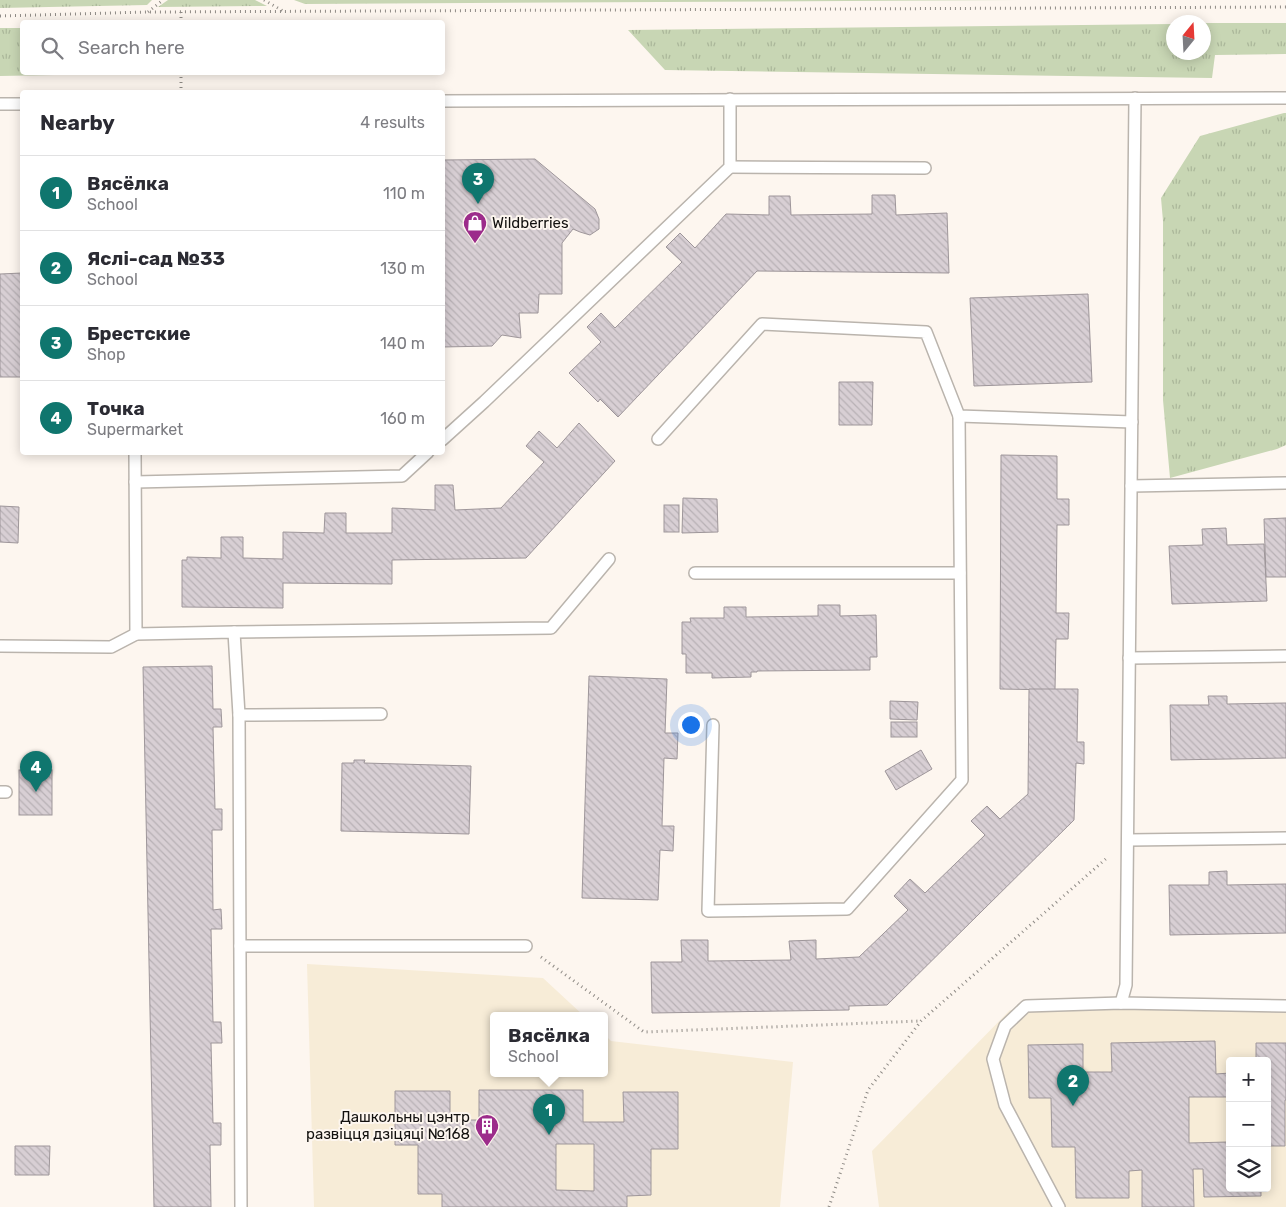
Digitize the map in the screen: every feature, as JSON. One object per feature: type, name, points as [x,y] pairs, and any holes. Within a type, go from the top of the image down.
[{"type":"lane","points":[[1121,1003],[1126,985],[1135,98]]},
{"type":"lane","points":[[445,101],[1286,98]]},
{"type":"lane","points":[[730,100],[730,167]]},
{"type":"lane","points":[[0,104],[20,104]]},
{"type":"lane","points":[[445,437],[730,167],[925,168]]},
{"type":"lane","points":[[658,439],[762,324],[926,332],[959,416],[962,780],[847,909],[708,910],[713,725]]},
{"type":"lane","points":[[959,416],[1132,422]]},
{"type":"lane","points":[[135,455],[136,634]]},
{"type":"lane","points":[[135,482],[402,476],[425,455]]},
{"type":"lane","points":[[1131,486],[1286,483]]},
{"type":"lane","points":[[0,646],[111,647],[136,634],[551,628],[609,559]]},
{"type":"lane","points":[[695,573],[960,573]]},
{"type":"lane","points":[[234,632],[239,715],[241,1207]]},
{"type":"lane","points":[[1129,658],[1286,656]]},
{"type":"lane","points":[[239,715],[381,714]]},
{"type":"lane","points":[[1128,840],[1286,838]]},
{"type":"lane","points":[[240,946],[526,946]]},
{"type":"lane","points":[[1059,1207],[1005,1105],[993,1059],[1005,1026],[1026,1006],[1121,1003],[1286,1006]]},
{"type":"path","points":[[148,12],[163,0]]},
{"type":"path","points":[[264,0],[284,12]]},
{"type":"path","points":[[0,16],[148,12],[1286,7]]},
{"type":"path","points":[[181,12],[181,20]]},
{"type":"path","points":[[181,75],[181,90]]},
{"type":"path","points":[[829,1207],[868,1090],[921,1021],[1128,840]]},
{"type":"path","points":[[526,946],[644,1032],[921,1021]]},
{"type":"shaded area","points":[[307,964],[543,978],[580,1012],[490,1012],[490,1077],[608,1077],[608,1038],[611,1041],[793,1062],[780,1207],[314,1207]]},
{"type":"shaded area","points":[[1286,1009],[1286,1207],[879,1207],[872,1151],[1010,1010]]},
{"type":"green space","points":[[0,0],[152,0],[147,5],[0,8]]},
{"type":"green space","points":[[168,0],[255,0],[267,6],[158,7]]},
{"type":"green space","points":[[294,0],[1025,0],[305,4]]},
{"type":"green space","points":[[1211,23],[1286,23],[1286,54],[1215,55],[1212,78],[665,70],[628,30],[1166,24],[1166,60],[1211,60]]},
{"type":"green space","points":[[0,28],[20,28],[20,75],[55,75],[0,76]]},
{"type":"green space","points":[[1286,113],[1286,445],[1170,478],[1163,400],[1163,221],[1161,198],[1200,136]]},
{"type":"building","points":[[535,159],[595,209],[599,219],[599,229],[590,235],[573,229],[562,243],[562,294],[539,294],[538,313],[519,313],[521,338],[502,335],[492,346],[445,347],[445,160]]},
{"type":"building","points":[[872,195],[895,195],[896,215],[947,213],[949,273],[757,271],[618,417],[600,399],[598,402],[569,373],[601,342],[587,327],[601,313],[615,328],[682,262],[666,247],[680,233],[695,248],[726,214],[769,215],[769,196],[790,196],[791,215],[872,214]]},
{"type":"building","points":[[20,273],[20,377],[0,377],[0,274]]},
{"type":"building","points":[[1088,294],[1092,382],[974,386],[970,298]]},
{"type":"building","points":[[839,382],[873,382],[872,425],[839,425]]},
{"type":"building","points":[[579,423],[615,461],[526,558],[392,560],[392,584],[283,583],[283,608],[182,607],[182,560],[187,560],[187,557],[221,558],[221,537],[243,537],[243,558],[283,559],[283,532],[324,533],[325,513],[346,513],[346,533],[392,533],[392,508],[435,510],[435,485],[453,485],[455,510],[501,508],[544,462],[526,446],[539,431],[557,448]]},
{"type":"building","points":[[1001,455],[1057,456],[1057,499],[1069,499],[1069,525],[1057,525],[1056,613],[1069,613],[1068,639],[1056,639],[1055,690],[1000,689]]},
{"type":"building","points":[[683,498],[717,499],[718,532],[682,533]]},
{"type":"building","points":[[664,505],[679,505],[679,532],[664,532]]},
{"type":"building","points":[[0,506],[19,507],[18,543],[0,542]]},
{"type":"building","points":[[1286,518],[1286,577],[1266,577],[1264,519]]},
{"type":"building","points":[[1226,528],[1227,545],[1264,544],[1267,601],[1172,604],[1169,546],[1203,545],[1202,529]]},
{"type":"building","points":[[818,605],[840,605],[840,616],[876,615],[877,657],[870,657],[870,670],[757,671],[751,672],[751,677],[712,678],[712,673],[686,673],[686,654],[682,654],[682,622],[691,622],[690,618],[724,618],[724,607],[746,607],[746,617],[818,616]]},
{"type":"building","points":[[212,666],[213,709],[221,709],[222,727],[213,727],[215,809],[222,809],[222,830],[212,830],[213,910],[221,909],[222,929],[211,929],[213,1022],[221,1022],[222,1043],[211,1043],[213,1123],[221,1123],[221,1145],[210,1145],[211,1207],[154,1207],[143,667]]},
{"type":"building","points":[[589,676],[667,679],[665,733],[678,733],[677,759],[664,758],[662,826],[674,826],[673,851],[660,850],[658,900],[582,898]]},
{"type":"building","points":[[1029,689],[1078,689],[1077,742],[1084,742],[1084,764],[1076,763],[1074,820],[887,1005],[849,1006],[849,1010],[652,1013],[651,962],[682,962],[681,940],[708,940],[708,961],[791,960],[789,941],[816,940],[816,959],[859,957],[908,910],[894,896],[910,879],[925,893],[985,835],[971,821],[987,806],[1000,819],[1028,794]]},
{"type":"building","points":[[1208,696],[1227,696],[1227,704],[1286,703],[1286,758],[1171,760],[1170,705],[1209,705]]},
{"type":"building","points":[[890,701],[918,702],[917,720],[890,719]]},
{"type":"building","points":[[891,722],[917,722],[917,737],[891,737]]},
{"type":"building","points":[[921,750],[932,769],[896,790],[885,771]]},
{"type":"building","points":[[354,760],[365,760],[364,763],[471,766],[469,834],[341,831],[342,763],[354,763]]},
{"type":"building","points":[[19,770],[52,770],[52,815],[19,815]]},
{"type":"building","points":[[1227,871],[1227,885],[1286,884],[1286,933],[1170,935],[1169,885],[1209,885],[1209,872]]},
{"type":"building","points":[[1215,1041],[1216,1074],[1226,1073],[1226,1097],[1189,1097],[1189,1143],[1226,1142],[1226,1192],[1261,1192],[1261,1196],[1204,1197],[1203,1169],[1193,1169],[1194,1207],[1142,1207],[1142,1170],[1129,1171],[1129,1198],[1076,1198],[1075,1147],[1052,1147],[1051,1098],[1029,1098],[1028,1045],[1083,1044],[1083,1072],[1112,1072],[1111,1043]]},
{"type":"building","points":[[1256,1043],[1286,1043],[1285,1146],[1271,1146],[1271,1057],[1256,1057]]},
{"type":"building","name":"Дашкольны цэнтр развіцця дзіцяці №168","points":[[479,1090],[583,1090],[583,1122],[624,1122],[623,1092],[678,1092],[678,1149],[651,1149],[651,1195],[627,1196],[627,1207],[442,1207],[442,1194],[418,1194],[418,1145],[395,1145],[395,1091],[450,1091],[450,1120],[479,1120]],"holes":[[[556,1144],[594,1144],[594,1191],[556,1190]]]},
{"type":"building","points":[[15,1146],[50,1146],[49,1175],[15,1175]]},
{"type":"place","name":"Брестские","points":[[478,204]]},
{"type":"place","name":"Wildberries","points":[[475,244]]},
{"type":"place","name":"Точка","points":[[36,792]]},
{"type":"place","name":"Яслі-сад №33","points":[[1073,1106]]},
{"type":"place","name":"Вясёлка","points":[[549,1135]]},
{"type":"place","name":"Дашкольны цэнтр развіцця дзіцяці №168","points":[[487,1147]]}]
